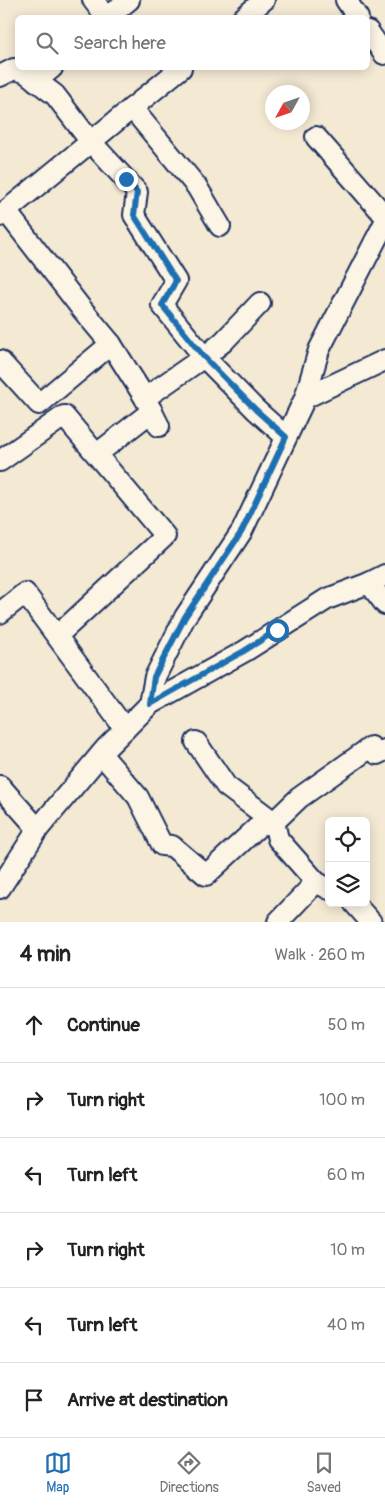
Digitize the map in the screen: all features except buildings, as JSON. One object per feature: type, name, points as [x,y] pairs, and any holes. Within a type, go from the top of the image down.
[{"type":"street","points":[[93,0],[105,15]]},
{"type":"street","points":[[111,15],[129,0]]},
{"type":"street","points":[[246,15],[264,0]]},
{"type":"street","points":[[346,0],[356,15]]},
{"type":"street","points":[[370,33],[384,54]]},
{"type":"street","points":[[0,76],[15,68]]},
{"type":"street","points":[[20,70],[25,72],[55,95],[90,142],[137,192],[134,215],[176,281],[162,305],[204,357],[256,410],[286,437]]},
{"type":"street","points":[[36,81],[50,70]]},
{"type":"street","points":[[152,412],[111,344],[3,213],[179,70]]},
{"type":"street","points":[[132,108],[197,187],[220,226]]},
{"type":"street","points":[[316,137],[385,216]]},
{"type":"street","points":[[150,704],[154,677],[185,617],[242,531],[305,398],[319,350],[380,245],[385,222]]},
{"type":"street","points":[[97,454],[152,412],[204,357],[223,342],[260,303]]},
{"type":"street","points":[[0,361],[39,404],[111,344]]},
{"type":"street","points":[[305,398],[385,360]]},
{"type":"street","points":[[0,461],[64,416],[165,536],[56,636]]},
{"type":"street","points":[[0,888],[38,829],[101,754],[150,704],[244,651],[326,599],[377,579],[385,604]]},
{"type":"street","points":[[0,613],[25,593],[125,729]]},
{"type":"street","points":[[196,742],[226,786],[274,822],[278,839],[322,886],[278,922]]},
{"type":"street","points":[[101,754],[138,797],[162,845],[172,846],[206,875],[260,825],[274,822],[299,798],[372,747],[377,754],[385,750]]},
{"type":"street","points":[[0,786],[38,829]]},
{"type":"street","points":[[358,907],[371,922]]},
{"type":"route","points":[[126,179],[137,192],[134,215],[176,281],[162,305],[204,357],[256,410],[286,437],[242,531],[185,617],[154,677],[150,704],[244,651],[277,630]]}]
